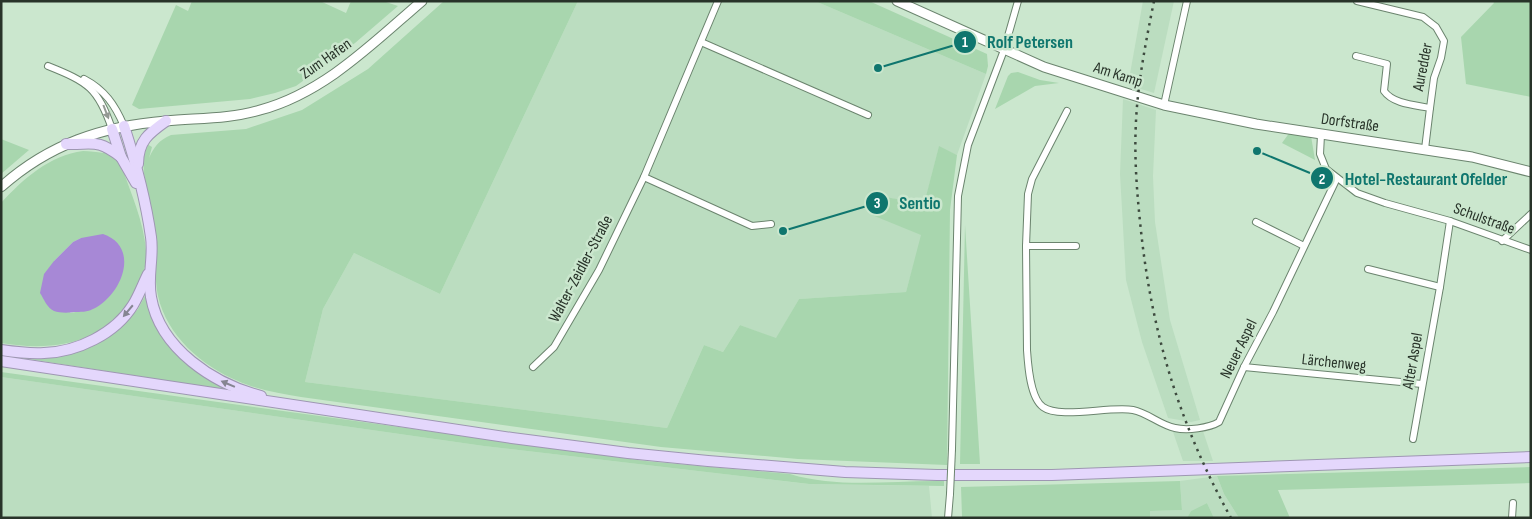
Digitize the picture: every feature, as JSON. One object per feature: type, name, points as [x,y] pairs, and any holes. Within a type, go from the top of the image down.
[{"type":"highway","points":[[137,172],[138,153],[141,145],[150,132],[166,121]]},
{"type":"highway","points":[[124,126],[137,172],[151,239],[149,285],[151,298],[156,314],[171,339],[190,359],[208,373],[227,384],[254,394],[308,408]]},
{"type":"highway","points":[[112,129],[121,157],[140,190]]},
{"type":"highway","points":[[66,144],[97,143],[121,157]]},
{"type":"highway","points":[[1,350],[44,353],[69,349],[92,340],[114,326],[132,307],[151,268]]},
{"type":"highway","points":[[1,361],[502,437],[628,453],[756,466],[849,472],[936,475],[1052,475],[1531,457]]},
{"type":"main road","name":"Zum Hafen","points":[[112,129],[166,121],[234,116],[262,110],[307,91],[336,73],[422,1]]},
{"type":"main road","name":"Am Kamp","points":[[897,1],[1052,70],[1164,105]]},
{"type":"main road","name":"Dorfstraße","points":[[1164,105],[1321,135],[1472,157],[1531,172]]},
{"type":"main road","points":[[1,187],[29,164],[66,144],[112,129]]},
{"type":"street","name":"Walter-Zeidler-Straße","points":[[533,367],[554,346],[599,270],[644,177],[718,1]]},
{"type":"street","points":[[948,518],[952,449],[958,196],[968,145],[1004,50],[1018,1]]},
{"type":"street","points":[[1164,105],[1188,1]]},
{"type":"street","name":"Auredder","points":[[1357,1],[1423,17],[1436,27],[1444,41],[1441,58],[1434,78],[1425,149]]},
{"type":"street","points":[[701,42],[868,115]]},
{"type":"street","name":"Auredder","points":[[1356,56],[1387,64],[1384,91],[1388,97],[1430,108]]},
{"type":"street","points":[[48,66],[93,84],[108,96],[116,107],[124,126]]},
{"type":"street","points":[[71,75],[92,89],[101,100],[112,129]]},
{"type":"street","points":[[1067,111],[1032,179],[1028,194],[1026,246],[1076,246]]},
{"type":"street","name":"Schulstraße","points":[[1321,135],[1320,154],[1326,169],[1357,193],[1385,203],[1450,221],[1531,250]]},
{"type":"street","points":[[644,177],[752,226],[770,224]]},
{"type":"street","name":"Neuer Aspel","points":[[1026,246],[1026,350],[1031,383],[1039,405],[1051,412],[1134,410],[1174,428],[1213,426],[1219,422],[1337,178]]},
{"type":"street","points":[[1502,241],[1531,214]]},
{"type":"street","name":"Alter Aspel","points":[[1413,439],[1450,221]]},
{"type":"street","points":[[1256,222],[1304,246]]},
{"type":"street","points":[[1368,269],[1440,287]]},
{"type":"street","name":"Lärchenweg","points":[[1244,367],[1422,384]]},
{"type":"street","points":[[1512,503],[1512,518]]},
{"type":"shaded area","points":[[192,1],[320,1],[346,13],[351,1],[383,1],[398,6],[355,43],[296,86],[250,99],[139,109],[132,105],[176,5],[188,11]]},
{"type":"shaded area","points":[[444,1],[578,1],[440,294],[354,253],[323,309],[305,382],[667,428],[704,345],[723,352],[740,325],[776,338],[799,299],[906,292],[921,235],[872,215],[880,196],[924,204],[939,146],[957,155],[950,210],[947,465],[798,459],[661,447],[301,397],[261,389],[238,381],[212,367],[188,348],[169,324],[158,296],[155,227],[143,164],[147,144],[152,147],[149,158],[157,144],[171,135],[246,129],[302,110],[368,69]]},
{"type":"shaded area","points":[[578,1],[815,1],[986,74],[957,155],[939,147],[924,205],[880,196],[873,214],[922,235],[906,292],[799,299],[776,339],[740,325],[723,352],[704,345],[667,428],[305,382],[323,309],[354,253],[440,294]]},
{"type":"shaded area","points":[[815,1],[869,1],[987,54],[988,66],[986,74]]},
{"type":"shaded area","points":[[1143,1],[1174,1],[1154,93],[1128,85]]},
{"type":"shaded area","points":[[1493,1],[1531,1],[1531,97],[1466,84],[1461,37],[1494,3]]},
{"type":"shaded area","points":[[1018,72],[1040,80],[1059,83],[1035,86],[995,109],[1008,76],[1011,73]]},
{"type":"shaded area","points":[[1123,99],[1156,110],[1153,176],[1155,222],[1170,320],[1200,420],[1191,422],[1168,418],[1142,342],[1126,280],[1120,174]]},
{"type":"shaded area","points":[[1290,132],[1311,136],[1315,160],[1282,143]]},
{"type":"shaded area","points":[[1,139],[29,150],[1,174]]},
{"type":"shaded area","points":[[105,150],[118,160],[122,167],[143,229],[146,262],[142,279],[137,289],[122,311],[109,324],[93,334],[76,341],[59,345],[40,346],[20,346],[1,343],[1,203],[28,177],[59,157],[83,151],[103,153]],"holes":[[[81,238],[93,309],[70,313],[54,261],[73,242]]]},
{"type":"shaded area","points":[[965,225],[980,464],[960,464]]},
{"type":"shaded area","points":[[103,234],[115,240],[122,249],[124,260],[119,283],[103,302],[89,311],[64,313],[52,310],[40,293],[44,274],[73,242],[81,238]]},
{"type":"shaded area","points":[[146,294],[155,320],[227,387],[227,390],[16,357],[50,356],[129,319],[138,309]]},
{"type":"shaded area","points":[[1,372],[645,461],[790,474],[809,479],[847,483],[944,481],[944,486],[809,484],[484,446],[1,377]]},
{"type":"shaded area","points":[[1,377],[484,446],[808,484],[929,486],[932,518],[1,518]]},
{"type":"shaded area","points":[[1203,431],[1213,461],[1183,461],[1173,432],[1192,433]]},
{"type":"shaded area","points":[[1531,467],[1531,483],[1278,490],[1290,518],[1239,518],[1224,494],[1217,476]]},
{"type":"shaded area","points":[[1217,476],[1224,494],[1239,518],[1214,518],[1207,503],[1191,511],[1187,518],[1150,518],[1149,511],[1182,510],[1180,481]]},
{"type":"shaded area","points":[[1180,481],[1182,510],[1150,511],[1150,518],[962,518],[961,487]]},
{"type":"shaded area","points":[[1207,503],[1214,518],[1187,518],[1191,511]]},
{"type":"railway","points":[[1154,1],[1140,76],[1135,135],[1137,190],[1146,269],[1161,343],[1171,379],[1197,449],[1231,518]]},
{"type":"place","name":"Rolf Petersen","points":[[878,68]]},
{"type":"place","name":"Hotel-Restaurant Ofelder","points":[[1257,151]]},
{"type":"place","name":"Sentio","points":[[783,231]]}]
